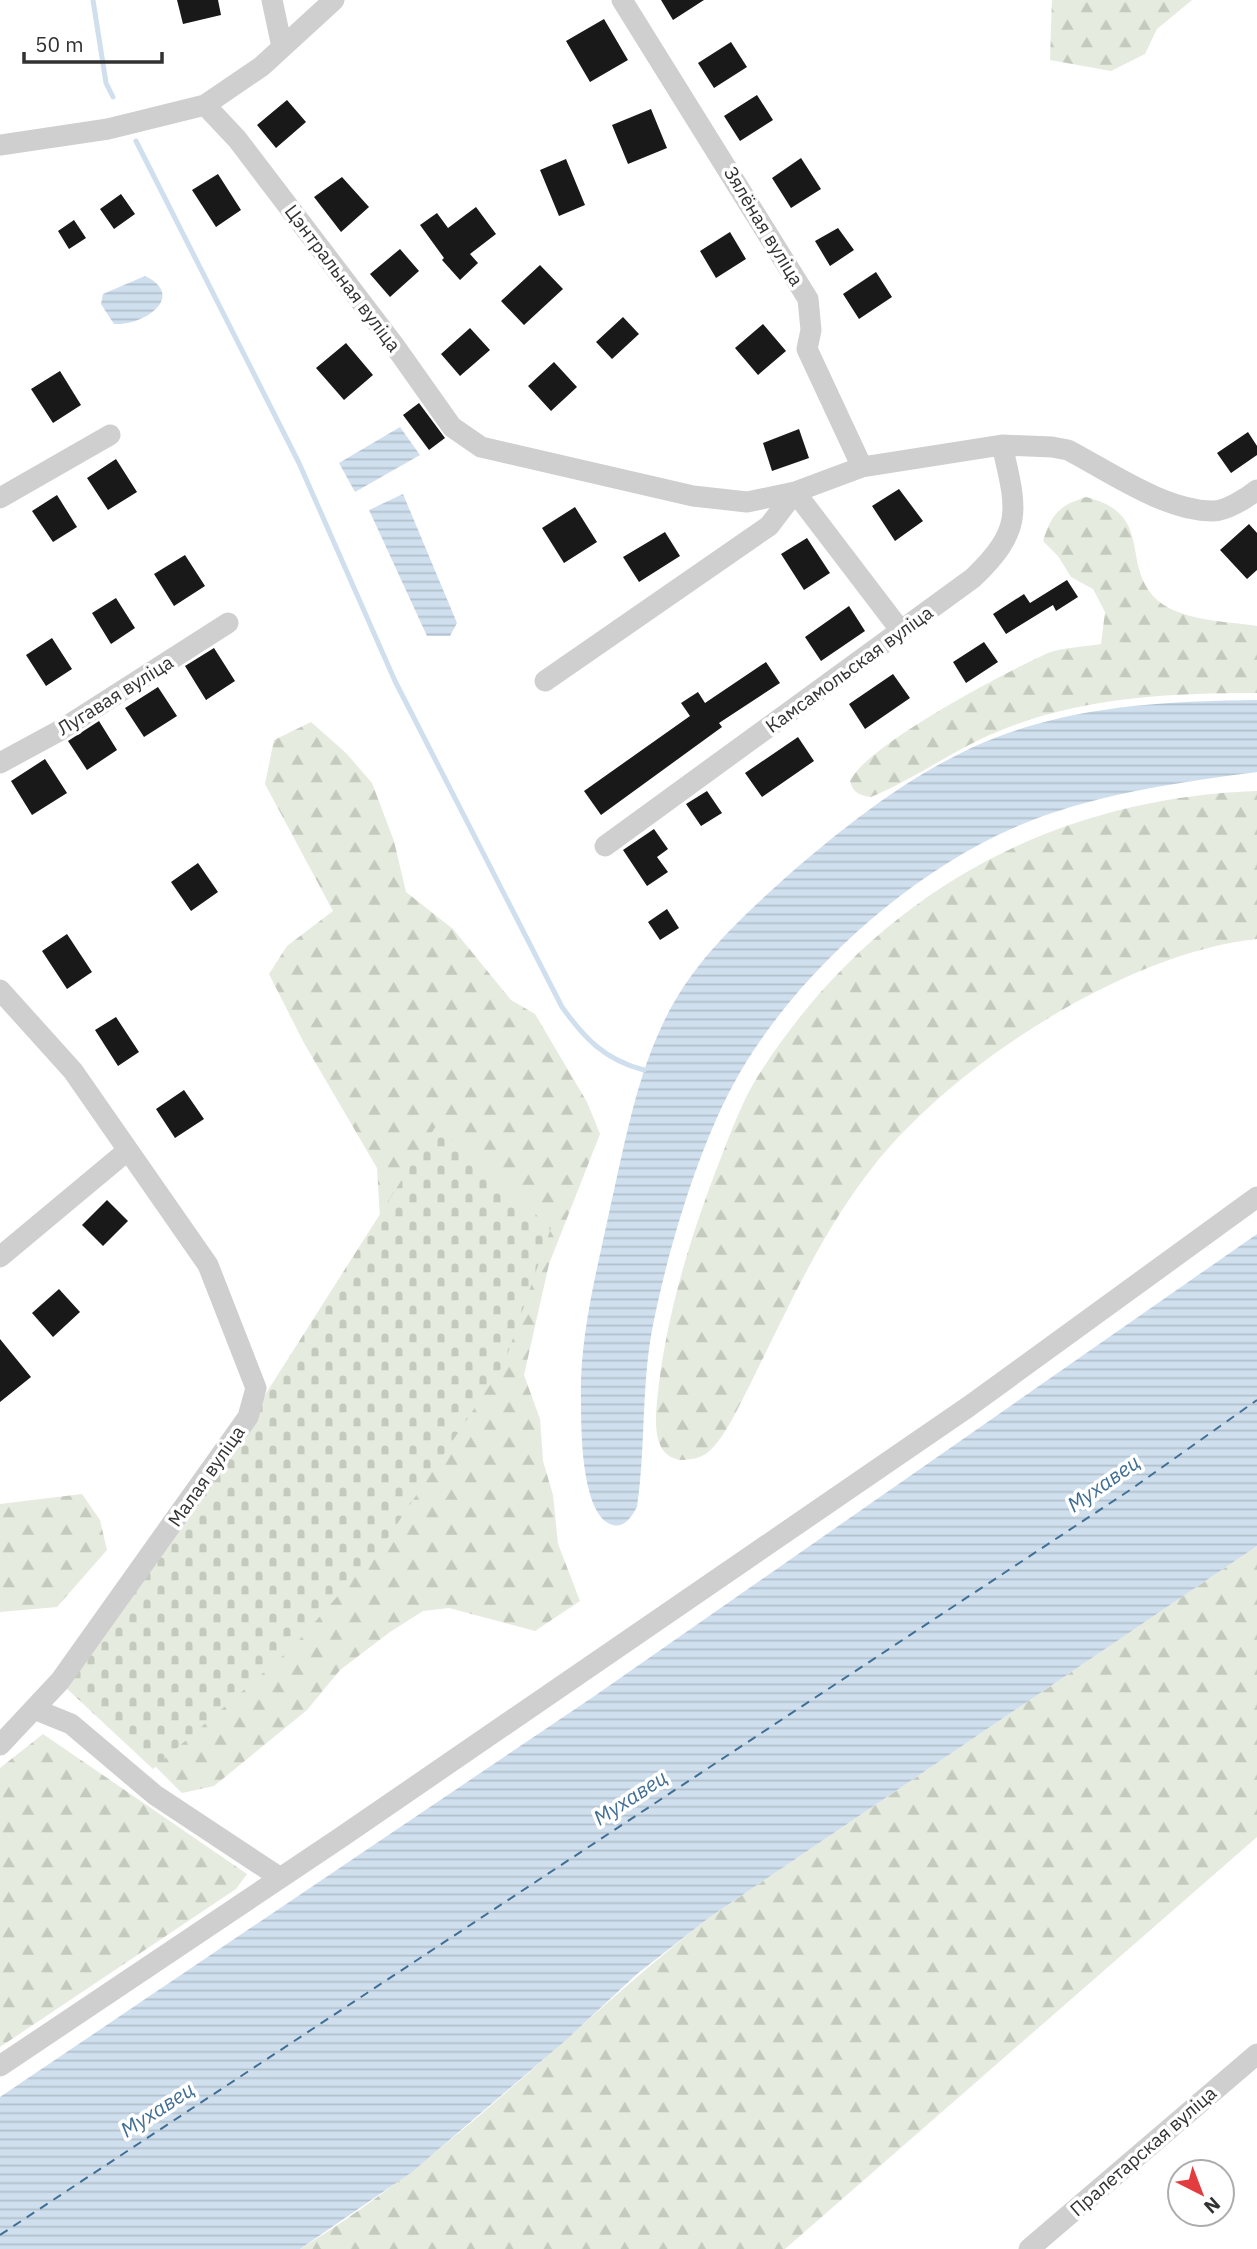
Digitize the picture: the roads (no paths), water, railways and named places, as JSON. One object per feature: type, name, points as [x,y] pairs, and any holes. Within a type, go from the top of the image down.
[{"type":"street","points":[[272,0],[282,47]]},
{"type":"street","points":[[0,145],[108,129],[205,106],[262,66],[334,0]]},
{"type":"street","name":"Зялёная вуліца","points":[[622,0],[808,299],[811,330],[807,349],[862,467]]},
{"type":"street","name":"Цэнтральная вуліца","points":[[205,106],[246,150],[394,345],[452,427],[481,447],[693,496],[747,502],[796,492]]},
{"type":"street","points":[[0,498],[110,435]]},
{"type":"street","points":[[545,681],[769,526],[796,492],[862,467],[1002,445],[1068,450],[1166,502],[1191,508],[1215,512],[1257,491]]},
{"type":"street","name":"Камсамольская вуліца","points":[[605,846],[973,578],[1006,542],[1014,511],[1002,445]]},
{"type":"street","points":[[796,492],[901,631]]},
{"type":"street","name":"Лугавая вуліца","points":[[0,763],[59,731],[228,623]]},
{"type":"street","name":"Малая вуліца","points":[[0,990],[73,1071],[208,1265],[256,1388],[247,1417],[60,1681],[0,1745]]},
{"type":"street","points":[[0,1257],[127,1151]]},
{"type":"street","points":[[0,2066],[968,1407],[1257,1197]]},
{"type":"street","points":[[34,1709],[71,1724],[155,1796],[279,1877]]},
{"type":"street","name":"Пралетарская вуліца","points":[[1029,2249],[1257,2054]]},
{"type":"water","points":[[145,276],[157,284],[162,292],[162,301],[148,315],[126,323],[114,324],[101,304],[103,294]]},
{"type":"water","points":[[400,427],[420,455],[355,492],[339,463]]},
{"type":"water","points":[[403,494],[457,623],[450,636],[427,636],[369,510]]},
{"type":"water","points":[[1257,700],[1257,772],[1163,786],[1070,807],[1011,829],[971,849],[930,874],[852,936],[785,1008],[756,1046],[720,1111],[707,1140],[675,1234],[649,1348],[637,1507],[621,1525],[613,1525],[602,1518],[594,1506],[589,1489],[583,1450],[581,1378],[589,1307],[624,1143],[643,1074],[671,1008],[698,967],[748,912],[834,837],[913,780],[970,748],[1031,726],[1095,711],[1159,704]]},
{"type":"water","name":"Мухавец","points":[[1257,1234],[1257,1546],[710,1917],[637,1974],[566,2040],[412,2172],[300,2249],[0,2249],[0,2097],[593,1697]]},
{"type":"waterway","points":[[93,0],[106,83],[113,97]]},
{"type":"waterway","points":[[136,141],[299,463],[395,681],[562,1007],[597,1047],[630,1066],[644,1070]]}]
